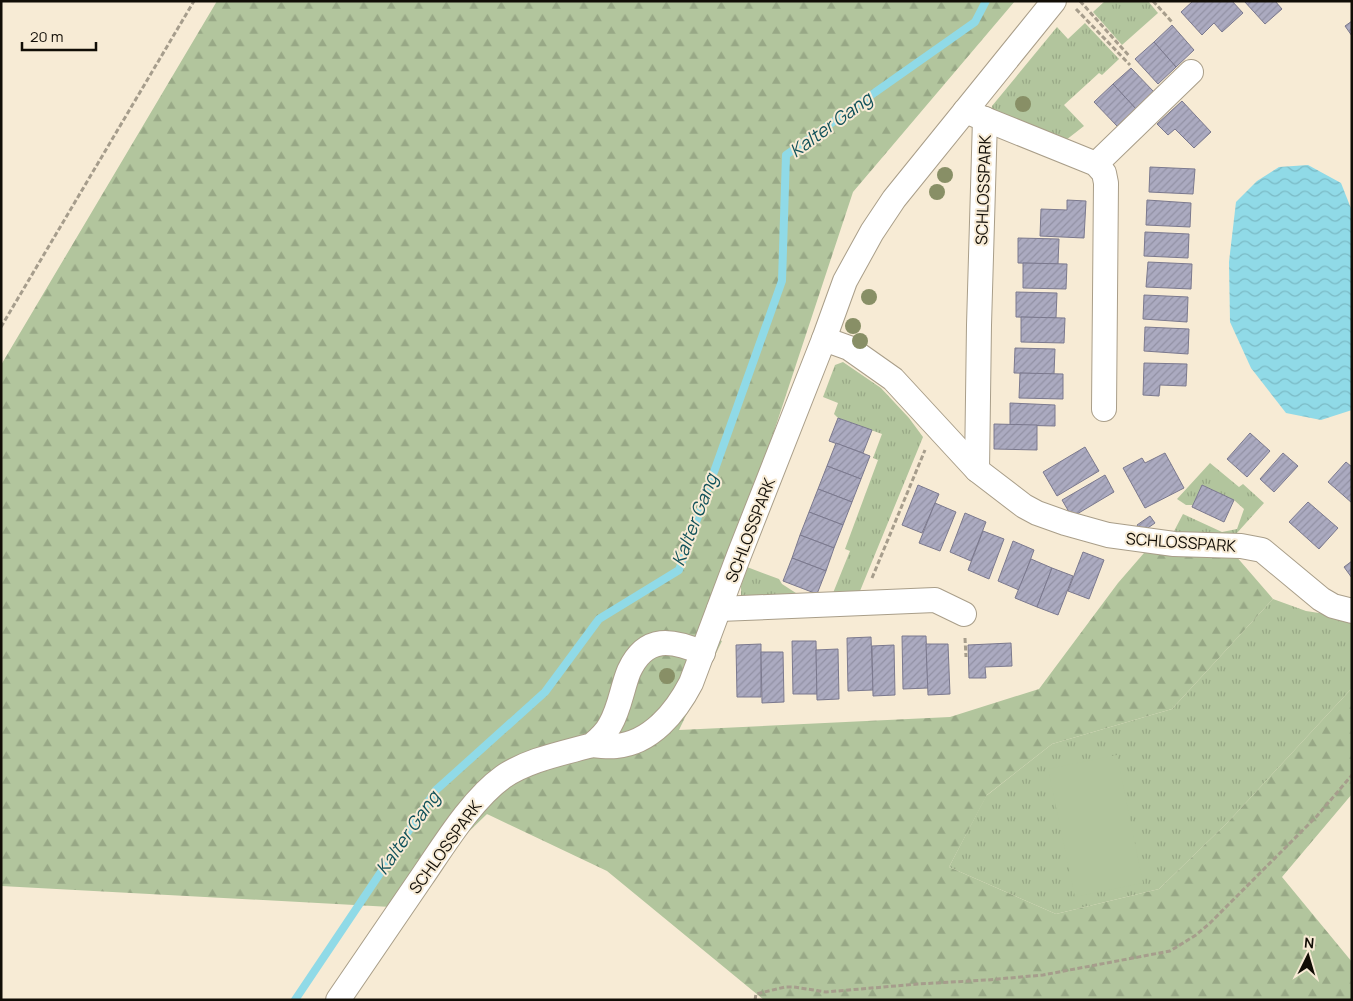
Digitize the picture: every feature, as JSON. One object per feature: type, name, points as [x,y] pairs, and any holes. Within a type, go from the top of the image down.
[{"type":"street","name":"SCHLOSSPARK","points":[[338,1000],[444,844],[491,787],[518,769],[592,745],[617,746],[641,739],[652,733],[686,695],[845,281],[872,232],[894,198],[975,115],[1065,5]]},
{"type":"street","points":[[1104,409],[1106,178],[1104,172],[1096,164],[1191,72]]},
{"type":"street","name":"SCHLOSSPARK","points":[[975,115],[1096,164]]},
{"type":"street","name":"SCHLOSSPARK","points":[[975,115],[979,325],[977,470]]},
{"type":"street","name":"SCHLOSSPARK","points":[[824,339],[850,348],[893,379],[977,470],[1024,506],[1049,518],[1108,535],[1174,544],[1242,546],[1262,550],[1321,599],[1333,606],[1352,611]]},
{"type":"street","name":"SCHLOSSPARK","points":[[719,609],[935,600],[964,614]]},
{"type":"street","points":[[592,745],[601,737],[611,723],[630,670],[643,651],[661,642],[672,642],[685,645],[703,653]]},
{"type":"path","points":[[1,327],[194,1]]},
{"type":"path","points":[[1080,1],[1130,57]]},
{"type":"path","points":[[1153,1],[1172,22]]},
{"type":"path","points":[[1065,5],[1130,66]]},
{"type":"path","points":[[862,603],[935,426]]},
{"type":"path","points":[[755,1000],[756,994],[784,987],[826,992],[1017,978],[1170,951],[1196,936],[1210,923],[1317,816],[1352,775]]},
{"type":"green space","points":[[217,1],[1015,1],[853,192],[749,507],[700,630],[722,641],[679,730],[950,717],[1039,689],[1118,583],[1144,553],[1235,555],[1273,599],[1172,709],[1052,744],[987,795],[949,867],[1056,914],[1159,889],[1228,822],[1352,688],[1352,794],[1282,877],[1352,962],[1352,1000],[764,1000],[607,871],[487,814],[391,907],[1,886],[1,365]]},
{"type":"green space","points":[[1105,1],[1148,1],[1158,13],[1122,45],[1093,12]]},
{"type":"green space","points":[[1085,23],[1119,59],[1102,75],[1099,73],[1064,105],[1084,126],[1066,140],[992,109],[992,106],[1057,27],[1068,39]]},
{"type":"green space","points":[[843,362],[881,388],[909,418],[923,437],[860,591],[833,593],[850,551],[845,549],[878,460],[873,458],[882,434],[838,418],[834,414],[838,403],[823,397],[835,365]]},
{"type":"green space","points":[[1210,463],[1239,487],[1243,484],[1264,503],[1236,534],[1186,538],[1172,535],[1183,514],[1222,532],[1237,529],[1244,509],[1234,500],[1202,485],[1193,505],[1186,505],[1177,499]]},
{"type":"green space","points":[[747,567],[779,579],[782,584],[799,595],[741,595],[741,586]]},
{"type":"green space","points":[[1273,599],[1306,611],[1352,618],[1352,688],[1228,822],[1159,889],[1056,914],[949,867],[986,796],[1052,744],[1172,709]]},
{"type":"green space","points":[[1117,755],[1143,883],[1075,897],[1048,769]]},
{"type":"water","points":[[1308,165],[1341,183],[1352,211],[1352,410],[1321,420],[1286,413],[1251,368],[1230,322],[1229,262],[1236,202],[1257,181],[1279,167]]},
{"type":"building","points":[[1193,1],[1232,1],[1243,13],[1222,32],[1214,23],[1202,35],[1181,12]]},
{"type":"building","points":[[1244,1],[1275,1],[1282,9],[1265,24]]},
{"type":"building","points":[[1352,21],[1352,36],[1345,26]]},
{"type":"building","points":[[1172,25],[1194,50],[1176,67],[1154,42]]},
{"type":"building","points":[[1154,42],[1176,67],[1158,84],[1135,59]]},
{"type":"building","points":[[1131,68],[1154,92],[1136,109],[1113,84]]},
{"type":"building","points":[[1113,84],[1136,109],[1117,126],[1094,102]]},
{"type":"building","points":[[1182,101],[1211,132],[1194,148],[1175,129],[1168,135],[1157,124]]},
{"type":"building","points":[[1150,167],[1195,169],[1193,194],[1149,192]]},
{"type":"building","points":[[1067,200],[1086,201],[1084,238],[1040,236],[1041,209],[1067,210]]},
{"type":"building","points":[[1147,200],[1191,203],[1190,227],[1146,225]]},
{"type":"building","points":[[1145,232],[1189,234],[1188,258],[1144,256]]},
{"type":"building","points":[[1018,238],[1059,239],[1058,264],[1018,263]]},
{"type":"building","points":[[1148,262],[1192,264],[1191,289],[1146,287]]},
{"type":"building","points":[[1023,263],[1067,264],[1066,289],[1023,288]]},
{"type":"building","points":[[1016,292],[1057,293],[1056,318],[1016,317]]},
{"type":"building","points":[[1144,295],[1188,297],[1187,322],[1143,319]]},
{"type":"building","points":[[1021,317],[1065,318],[1064,343],[1021,342]]},
{"type":"building","points":[[1145,327],[1189,329],[1188,354],[1144,351]]},
{"type":"building","points":[[1015,348],[1055,349],[1054,374],[1014,373]]},
{"type":"building","points":[[1144,363],[1187,364],[1186,386],[1160,385],[1159,396],[1143,395]]},
{"type":"building","points":[[1020,373],[1063,374],[1063,399],[1019,398]]},
{"type":"building","points":[[1010,403],[1055,405],[1055,426],[1010,425]]},
{"type":"building","points":[[838,418],[872,430],[863,453],[829,441]]},
{"type":"building","points":[[994,424],[1037,425],[1037,450],[994,449]]},
{"type":"building","points":[[1250,433],[1270,451],[1247,477],[1227,459]]},
{"type":"building","points":[[836,443],[870,456],[861,479],[827,466]]},
{"type":"building","points":[[1085,447],[1099,471],[1057,496],[1043,472]]},
{"type":"building","points":[[1165,453],[1184,488],[1145,508],[1123,468],[1142,458],[1145,463]]},
{"type":"building","points":[[1283,453],[1298,466],[1274,492],[1260,479]]},
{"type":"building","points":[[1346,462],[1352,467],[1352,503],[1328,482]]},
{"type":"building","points":[[827,466],[861,479],[852,502],[818,489]]},
{"type":"building","points":[[1105,475],[1114,492],[1072,517],[1062,500]]},
{"type":"building","points":[[918,485],[939,494],[922,533],[902,525]]},
{"type":"building","points":[[1202,485],[1234,500],[1224,522],[1192,507]]},
{"type":"building","points":[[818,489],[852,502],[843,525],[809,512]]},
{"type":"building","points":[[1308,502],[1338,528],[1319,549],[1289,522]]},
{"type":"building","points":[[935,503],[956,512],[940,551],[919,543]]},
{"type":"building","points":[[809,512],[843,525],[834,548],[800,535]]},
{"type":"building","points":[[965,513],[986,522],[971,561],[950,552]]},
{"type":"building","points":[[1150,516],[1155,523],[1142,532],[1137,525]]},
{"type":"building","points":[[983,531],[1004,539],[989,579],[968,570]]},
{"type":"building","points":[[800,535],[834,548],[826,571],[792,558]]},
{"type":"building","points":[[1013,541],[1034,550],[1019,590],[998,581]]},
{"type":"building","points":[[1083,552],[1104,560],[1089,599],[1068,591]]},
{"type":"building","points":[[792,558],[826,571],[817,594],[783,581]]},
{"type":"building","points":[[1031,559],[1052,568],[1037,607],[1015,598]]},
{"type":"building","points":[[1352,561],[1352,578],[1344,567]]},
{"type":"building","points":[[1052,568],[1073,576],[1058,615],[1037,607]]},
{"type":"building","points":[[902,636],[926,636],[928,688],[903,689]]},
{"type":"building","points":[[871,637],[873,690],[848,691],[847,638]]},
{"type":"building","points":[[792,641],[816,641],[817,694],[793,694]]},
{"type":"building","points":[[1011,643],[1012,666],[985,667],[986,678],[969,678],[968,645]]},
{"type":"building","points":[[761,644],[761,697],[737,697],[736,645]]},
{"type":"building","points":[[926,644],[948,644],[950,694],[928,695]]},
{"type":"building","points":[[894,645],[895,695],[873,696],[872,646]]},
{"type":"building","points":[[838,649],[839,699],[817,700],[816,650]]},
{"type":"building","points":[[761,652],[783,652],[784,702],[762,703]]},
{"type":"waterway","name":"Kalter Gang","points":[[295,1000],[436,790],[545,692],[599,619],[679,570],[782,281],[786,155],[975,22],[986,1]]}]
